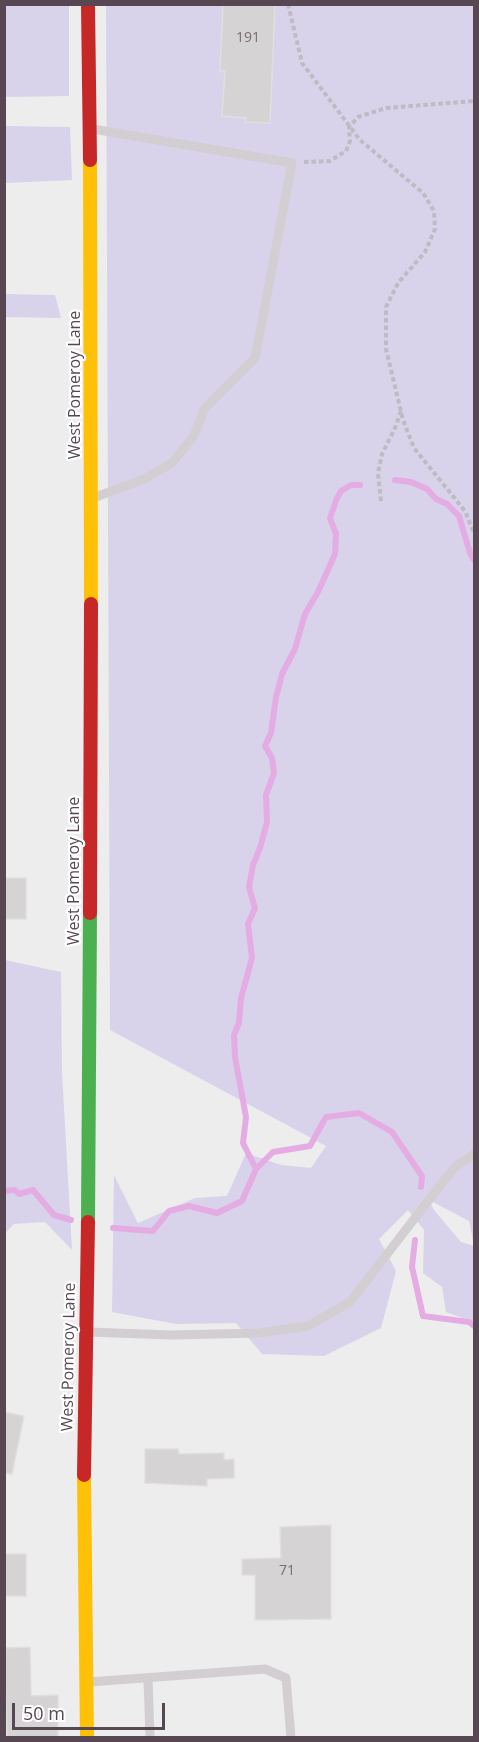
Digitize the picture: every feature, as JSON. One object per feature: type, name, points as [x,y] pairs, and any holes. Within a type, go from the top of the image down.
[{"type":"street","name":"West Pomeroy Lane","points":[[87,1737],[84,1487],[90,1049],[91,499],[88,4]]},
{"type":"lane","points":[[90,129],[292,163],[255,358],[205,408],[193,437],[172,463],[144,479],[91,499]]},
{"type":"lane","points":[[86,1332],[226,1334],[260,1333],[308,1326],[350,1302],[456,1166],[474,1154]]},
{"type":"lane","points":[[87,1682],[265,1669],[285,1678],[291,1737]]},
{"type":"lane","points":[[148,1678],[150,1737]]},
{"type":"path","points":[[288,4],[302,63],[360,140],[423,194],[434,211],[435,229],[424,252],[398,283],[386,307],[386,349],[401,411],[414,448],[465,511],[474,533]]},
{"type":"path","points":[[292,163],[330,161],[346,150],[350,141],[350,127],[358,117],[386,108],[474,101]]},
{"type":"path","points":[[381,501],[378,473],[382,454],[401,411]]},
{"type":"shaded area","points":[[4,5],[69,5],[69,96],[5,97]]},
{"type":"shaded area","points":[[106,5],[474,5],[474,1246],[474,1322],[446,1312],[442,1287],[423,1273],[424,1230],[408,1210],[379,1239],[396,1271],[381,1328],[324,1356],[262,1354],[236,1323],[176,1324],[112,1312],[114,1175],[138,1223],[195,1198],[227,1196],[246,1153],[281,1165],[311,1168],[326,1146],[110,1030]],"holes":[[[429,1200],[469,1221],[474,1246],[461,1242],[434,1210]]]},
{"type":"shaded area","points":[[5,126],[70,127],[72,180],[5,183]]},
{"type":"shaded area","points":[[5,294],[55,295],[61,318],[5,317]]},
{"type":"shaded area","points":[[5,960],[61,972],[62,1072],[72,1250],[45,1222],[14,1224],[5,1233]]},
{"type":"building","points":[[223,4],[275,4],[270,123],[245,122],[246,118],[222,116],[225,71],[220,71]]},
{"type":"building","points":[[4,878],[26,878],[26,919],[4,919]]},
{"type":"building","points":[[4,1412],[24,1416],[12,1474],[4,1473]]},
{"type":"building","points":[[145,1449],[178,1449],[179,1454],[224,1453],[224,1460],[234,1459],[234,1478],[207,1479],[207,1486],[145,1483]]},
{"type":"building","points":[[331,1525],[331,1619],[255,1620],[255,1575],[242,1575],[242,1559],[281,1558],[280,1527]]},
{"type":"building","points":[[4,1554],[26,1554],[26,1596],[4,1596]]},
{"type":"building","points":[[30,1647],[31,1696],[58,1695],[58,1737],[7,1737],[4,1648]]},
{"type":"waterway","points":[[395,480],[411,482],[427,489],[436,499],[447,504],[459,516],[474,560]]},
{"type":"waterway","points":[[256,1169],[243,1143],[246,1117],[235,1057],[234,1035],[239,1023],[241,998],[252,958],[248,924],[255,908],[249,887],[253,865],[267,822],[266,795],[274,773],[272,758],[265,746],[271,733],[282,674],[295,649],[305,614],[335,554],[336,534],[330,518],[337,498],[341,491],[351,485],[360,485]]},
{"type":"waterway","points":[[113,1228],[153,1231],[169,1211],[189,1206],[217,1213],[242,1201],[256,1169],[273,1152],[310,1146],[326,1117],[359,1113],[392,1132],[422,1176],[421,1187]]},
{"type":"waterway","points":[[4,1191],[15,1190],[19,1194],[33,1190],[54,1215],[71,1220]]},
{"type":"waterway","points":[[415,1240],[412,1267],[423,1316],[469,1322],[474,1326]]},
{"type":"traffic: fast","points":[[88,1222],[90,913]]},
{"type":"traffic: slow","points":[[90,160],[91,604]]},
{"type":"traffic: slow","points":[[84,1475],[87,1738]]},
{"type":"traffic: jam","points":[[88,4],[90,160]]},
{"type":"traffic: jam","points":[[90,913],[91,604]]},
{"type":"traffic: jam","points":[[84,1475],[88,1222]]}]
